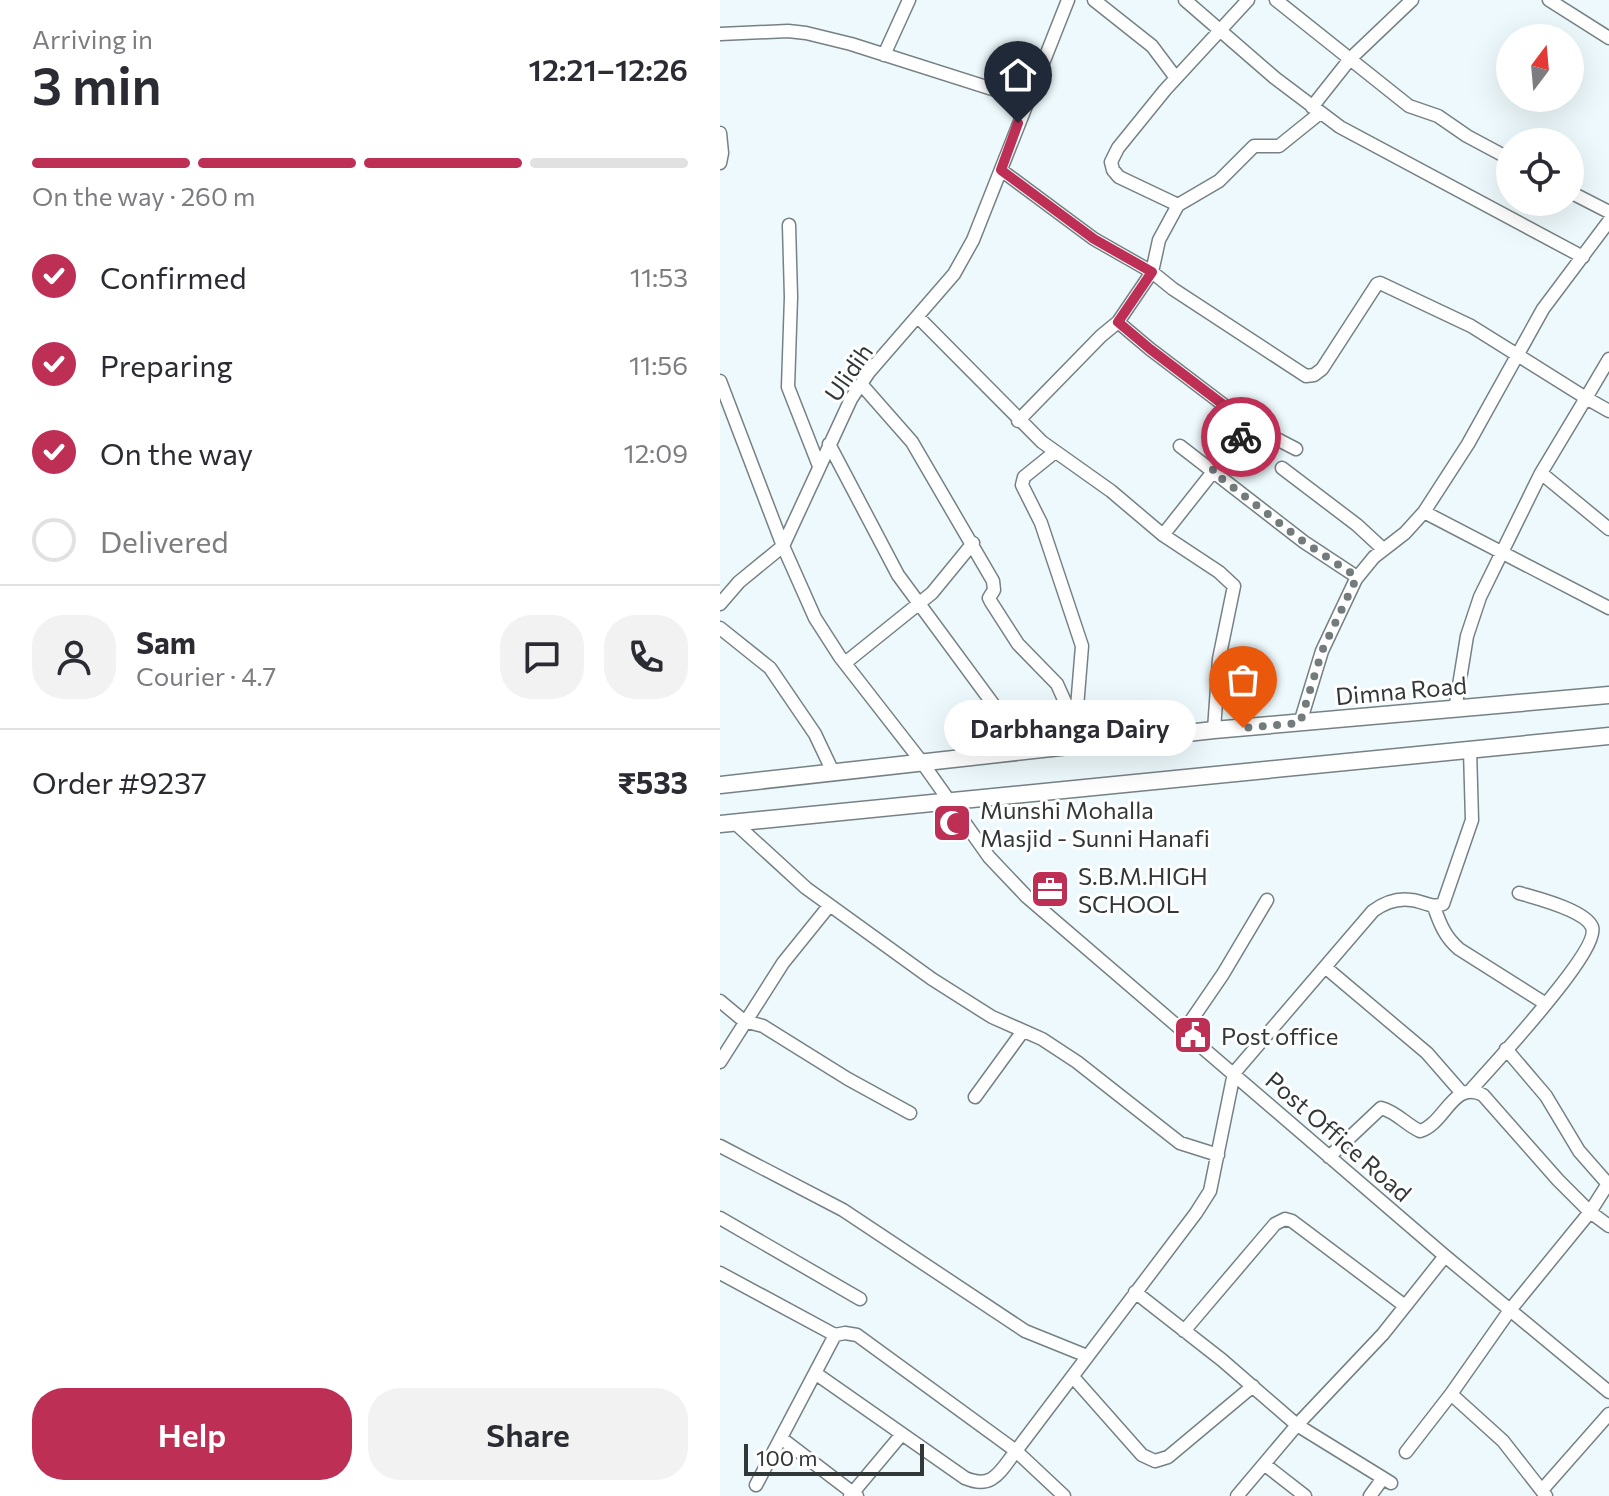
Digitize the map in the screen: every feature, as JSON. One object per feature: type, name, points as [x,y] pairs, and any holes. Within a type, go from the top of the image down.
[{"type":"street","points":[[884,55],[909,0]]},
{"type":"street","name":"Ulidih","points":[[783,546],[829,444],[861,384],[954,274],[973,240],[1068,0]]},
{"type":"street","points":[[1094,0],[1152,46],[1176,78]]},
{"type":"street","points":[[1185,0],[1316,110],[1436,180],[1583,257]]},
{"type":"street","points":[[1178,205],[1119,177],[1111,162],[1118,148],[1176,78],[1248,0]]},
{"type":"street","points":[[1276,0],[1409,106],[1438,116],[1496,152]]},
{"type":"street","points":[[1018,421],[1118,322],[1152,272],[1164,227],[1178,205],[1219,181],[1254,146],[1279,146],[1285,143],[1316,110],[1350,59],[1412,0]]},
{"type":"street","points":[[1549,0],[1609,38]]},
{"type":"street","points":[[720,34],[806,33],[1027,100]]},
{"type":"street","points":[[720,133],[720,163]]},
{"type":"street","points":[[1001,170],[1094,239],[1152,272],[1306,376],[1322,369],[1380,283],[1471,326],[1609,411]]},
{"type":"street","points":[[1584,199],[1609,212]]},
{"type":"street","points":[[1300,723],[1322,651],[1356,579],[1383,549],[1405,533],[1424,512],[1468,444],[1543,309],[1609,221]]},
{"type":"street","points":[[789,225],[791,297],[788,387],[819,466]]},
{"type":"street","points":[[919,318],[988,386],[1018,421],[1055,452],[1111,491],[1163,535],[1219,572],[1234,586],[1219,659],[1214,730]]},
{"type":"street","points":[[1118,322],[1250,425],[1296,449]]},
{"type":"street","points":[[1455,710],[1472,619],[1500,554],[1541,473],[1609,359]]},
{"type":"street","points":[[720,381],[783,546],[815,618],[845,663],[921,761]]},
{"type":"street","points":[[861,384],[912,442],[995,585],[989,598],[991,602],[1018,644],[1057,684],[1074,722]]},
{"type":"street","points":[[1163,535],[1250,425]]},
{"type":"street","points":[[829,444],[898,575],[1027,750]]},
{"type":"street","points":[[1180,446],[1356,579]]},
{"type":"street","points":[[1055,452],[1024,477],[1022,485],[1041,523],[1082,646],[1074,744]]},
{"type":"street","points":[[1282,468],[1357,525],[1383,549]]},
{"type":"street","points":[[1541,473],[1609,529]]},
{"type":"street","points":[[1424,512],[1609,608]]},
{"type":"street","points":[[845,663],[932,593],[973,543]]},
{"type":"street","points":[[720,604],[739,582],[783,546]]},
{"type":"street","points":[[720,628],[770,668],[815,734],[833,772]]},
{"type":"street","name":"Dimna Road","points":[[720,785],[1074,744],[1609,695]]},
{"type":"street","points":[[728,824],[1609,736]]},
{"type":"street","points":[[983,1496],[1210,1191],[1234,1073],[1373,911],[1382,904],[1408,899],[1439,907],[1446,898],[1472,820],[1470,750]]},
{"type":"street","name":"Post Office Road","points":[[921,761],[989,857],[1027,897],[1445,1256],[1609,1392]]},
{"type":"street","points":[[728,824],[829,906],[962,999],[992,1017],[1042,1039],[1077,1062],[1180,1143],[1218,1155]]},
{"type":"street","points":[[1329,1157],[1381,1108],[1391,1110],[1411,1128],[1420,1131],[1429,1129],[1546,1004],[1581,958],[1592,935],[1587,920],[1519,893]]},
{"type":"street","points":[[1184,1031],[1223,974],[1267,900]]},
{"type":"street","points":[[720,1062],[783,963],[829,906]]},
{"type":"street","points":[[1434,907],[1441,928],[1459,949],[1546,1004]]},
{"type":"street","points":[[1325,967],[1427,1053],[1466,1091],[1483,1095],[1558,1180],[1609,1226]]},
{"type":"street","points":[[720,1001],[744,1021],[763,1026],[910,1113]]},
{"type":"street","points":[[975,1097],[1023,1031]]},
{"type":"street","points":[[1406,1452],[1510,1310],[1590,1212],[1608,1183],[1579,1151],[1546,1096],[1506,1049]]},
{"type":"street","points":[[720,1146],[843,1210],[1025,1331],[1087,1356]]},
{"type":"street","points":[[720,1218],[860,1299]]},
{"type":"street","points":[[1184,1331],[1275,1224],[1285,1219],[1292,1221],[1405,1306]]},
{"type":"street","points":[[1237,1496],[1297,1425],[1383,1334],[1445,1256]]},
{"type":"street","points":[[720,1273],[835,1335],[857,1335],[1016,1451],[1064,1496]]},
{"type":"street","points":[[1135,1292],[1297,1425],[1387,1480],[1370,1496]]},
{"type":"street","points":[[756,1485],[835,1335]]},
{"type":"street","points":[[815,1373],[965,1478],[977,1483],[992,1480]]},
{"type":"street","points":[[1073,1377],[1142,1455],[1155,1461],[1168,1457],[1253,1386]]},
{"type":"street","points":[[1451,1394],[1489,1426],[1544,1493],[1609,1414]]},
{"type":"street","points":[[781,1438],[853,1495],[902,1434]]},
{"type":"street","points":[[1264,1464],[1305,1496]]},
{"type":"way so far","points":[[1241,437],[1212,471],[1356,579],[1328,635],[1300,723],[1243,728]]},
{"type":"place","name":"Darbhanga Dairy","points":[[1243,728]]},
{"type":"place","name":"Munshi Mohalla Masjid - Sunni Hanafi","points":[[952,823]]},
{"type":"place","name":"S.B.M.HIGH SCHOOL","points":[[1050,889]]},
{"type":"place","name":"Post office","points":[[1193,1035]]},
{"type":"route","points":[[1018,123],[1001,170],[1094,239],[1152,272],[1118,322],[1250,425],[1241,437]]}]
